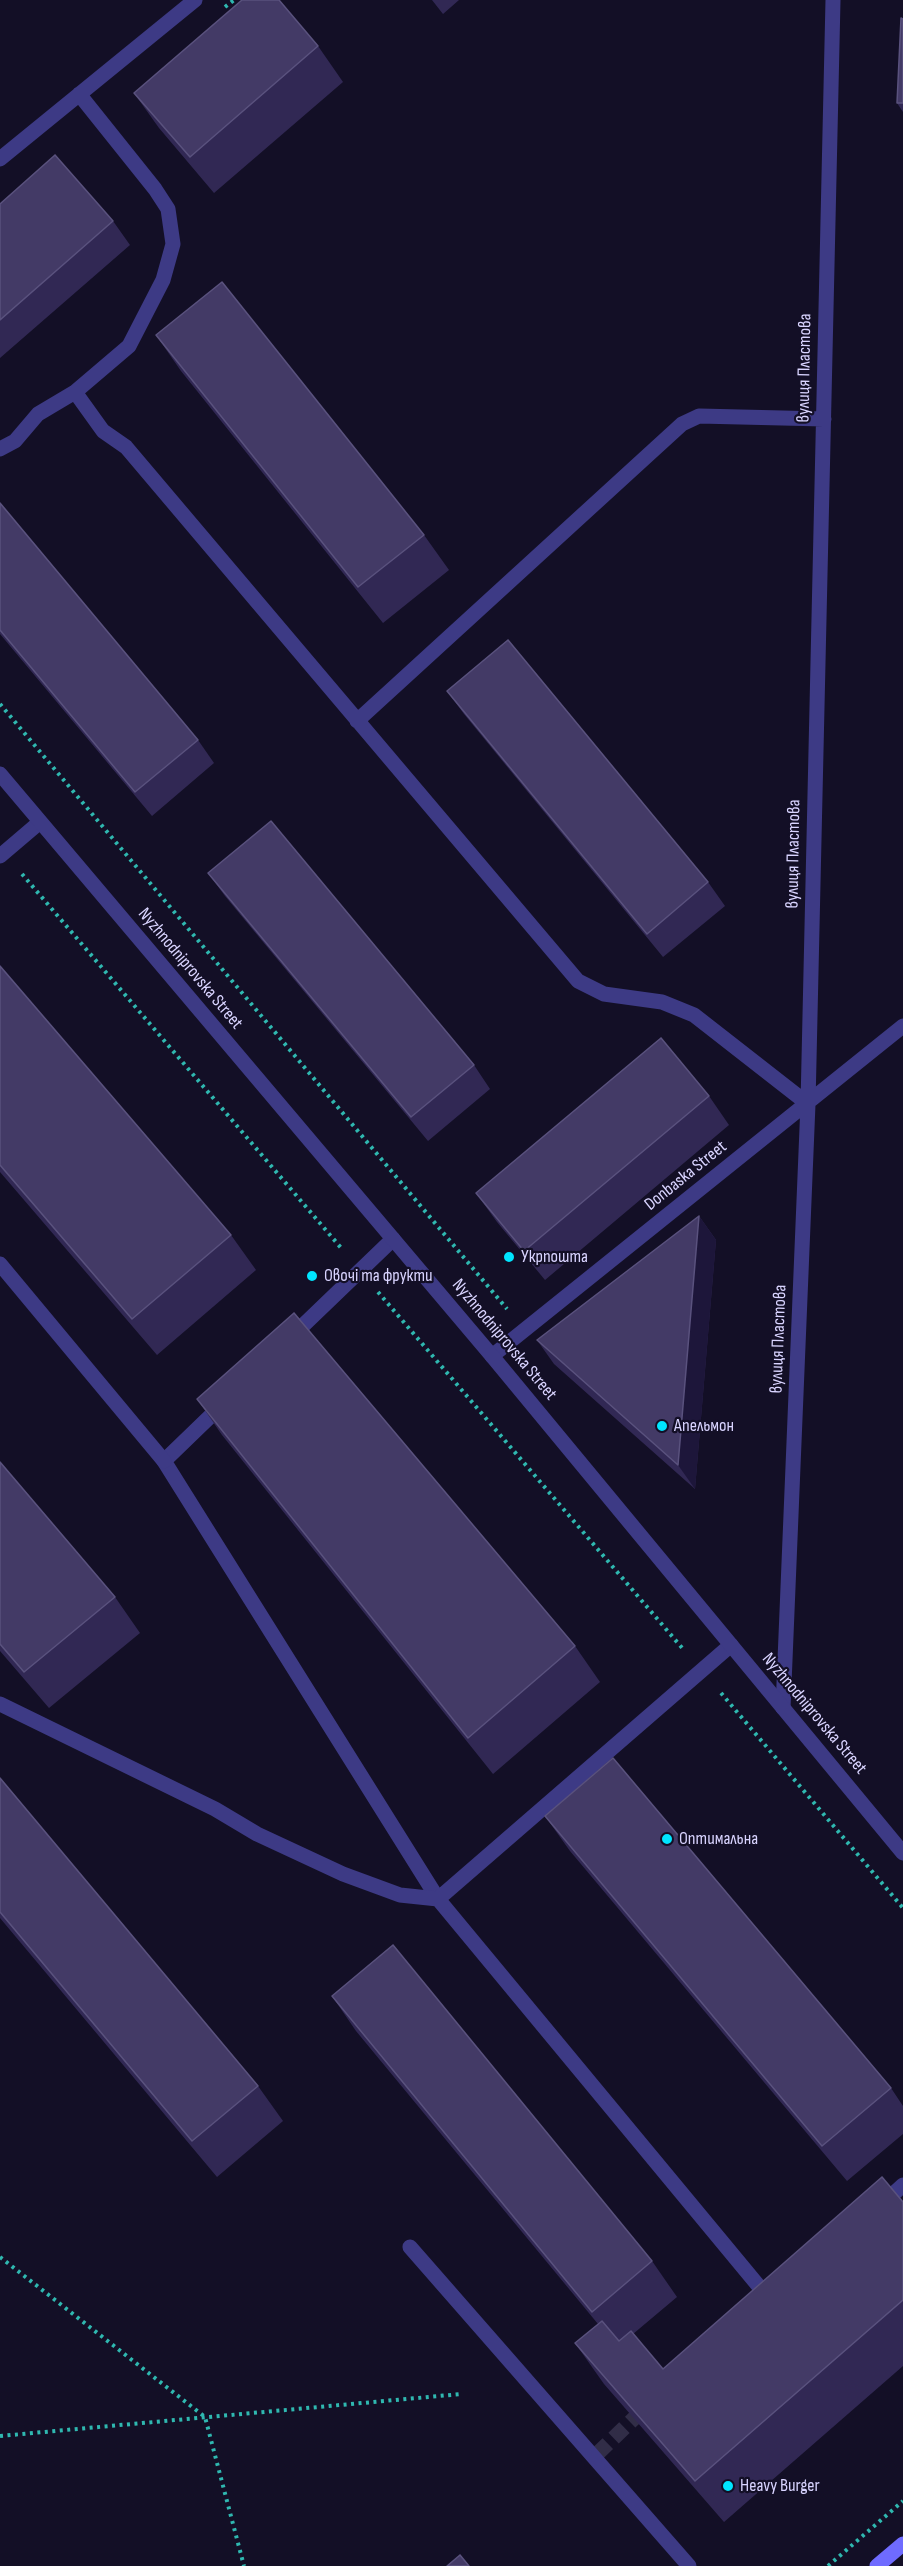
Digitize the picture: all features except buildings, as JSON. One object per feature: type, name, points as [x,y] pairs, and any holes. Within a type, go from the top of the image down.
[{"type":"main road","points":[[877,2566],[903,2544]]},
{"type":"street","points":[[0,159],[195,0]]},
{"type":"street","name":"вулиця Пластова","points":[[783,1708],[808,1104],[833,0]]},
{"type":"street","points":[[0,449],[15,441],[38,414],[75,392],[129,346],[163,280],[173,244],[168,209],[79,94]]},
{"type":"street","points":[[75,392],[103,431],[126,447],[578,981],[604,994],[662,1002],[694,1015],[808,1104]]},
{"type":"street","points":[[357,721],[682,424],[699,416],[824,419]]},
{"type":"street","name":"Nyzhnodniprovska Street","points":[[0,774],[492,1356],[903,1853]]},
{"type":"street","points":[[2,855],[40,822]]},
{"type":"street","name":"Donbaska Street","points":[[492,1356],[903,1026]]},
{"type":"street","points":[[283,1345],[393,1239]]},
{"type":"street","points":[[0,1264],[164,1461],[438,1899],[771,2301]]},
{"type":"street","points":[[164,1461],[232,1395]]},
{"type":"street","points":[[0,1704],[215,1809],[257,1834],[343,1874],[400,1895],[438,1899],[731,1645]]},
{"type":"street","points":[[868,2216],[903,2185]]},
{"type":"street","points":[[410,2247],[689,2566]]},
{"type":"path","points":[[0,704],[524,1330]]},
{"type":"path","points":[[2,855],[360,1270],[903,1908]]},
{"type":"path","points":[[0,2257],[205,2417],[244,2566]]},
{"type":"path","points":[[0,2436],[461,2394]]},
{"type":"path","points":[[828,2566],[903,2501]]},
{"type":"tunnel","points":[[597,2454],[648,2405]]},
{"type":"place","name":"Укрпошта","points":[[509,1257]]},
{"type":"place","name":"Овочі та фрукти","points":[[312,1276]]},
{"type":"place","name":"Апельмон","points":[[662,1426]]},
{"type":"place","name":"Оптимальна","points":[[667,1839]]},
{"type":"place","name":"Heavy Burger","points":[[728,2486]]}]
